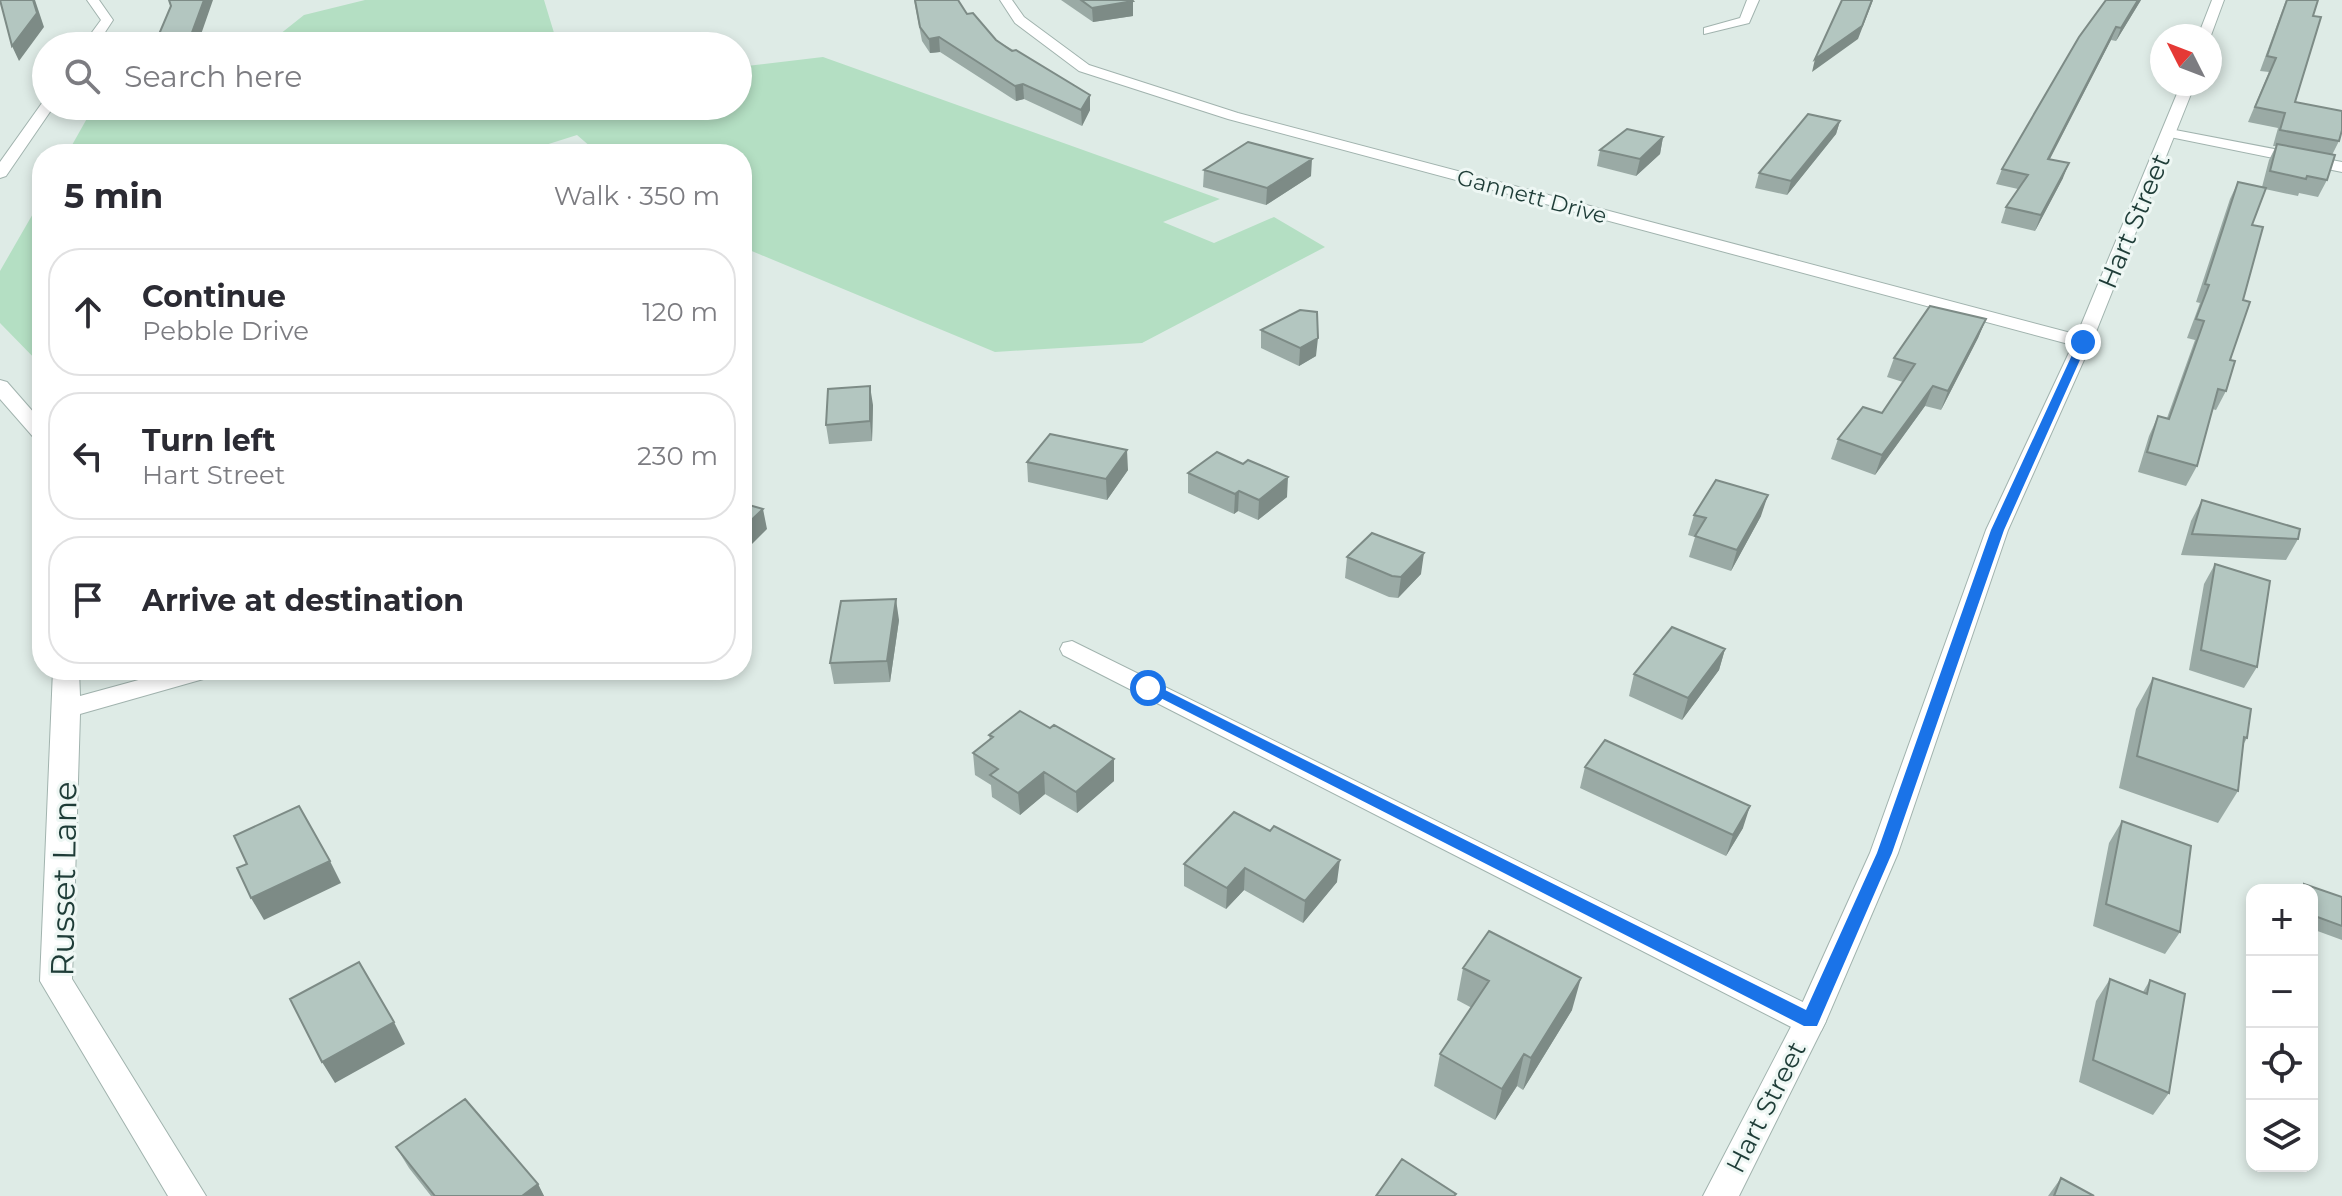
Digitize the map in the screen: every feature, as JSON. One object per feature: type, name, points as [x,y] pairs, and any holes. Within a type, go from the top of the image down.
[{"type":"street","points":[[93,0],[107,20],[99,32]]},
{"type":"street","name":"Gannett Drive","points":[[1006,0],[1019,20],[1084,68],[1233,116],[2083,342]]},
{"type":"street","points":[[1709,31],[1745,20],[1753,0]]},
{"type":"street","points":[[2209,24],[2218,0]]},
{"type":"street","name":"Hart Street","points":[[1721,1196],[1810,1021],[1884,853],[1997,530],[2083,342],[2184,96]]},
{"type":"street","points":[[0,173],[37,120]]},
{"type":"street","points":[[2170,133],[2342,167]]},
{"type":"street","points":[[0,386],[32,423]]},
{"type":"street","points":[[1072,649],[1810,1021]]},
{"type":"street","name":"Russet Lane","points":[[66,680],[56,981],[188,1196]]},
{"type":"street","points":[[67,709],[170,680]]},
{"type":"green space","points":[[365,0],[544,0],[554,32],[283,32],[304,15]]},
{"type":"green space","points":[[823,57],[1220,199],[1163,222],[1214,243],[1274,217],[1325,247],[1142,343],[995,352],[752,251],[752,144],[587,144],[577,135],[549,144],[73,144],[86,120],[752,120],[752,65]]},
{"type":"green space","points":[[32,215],[32,356],[0,323],[0,271]]},
{"type":"building","points":[[0,0],[33,0],[37,13],[12,46]]},
{"type":"building","points":[[169,0],[204,0],[192,32],[160,32],[171,6]]},
{"type":"building","points":[[915,0],[958,0],[967,14],[973,13],[996,40],[1090,95],[1081,110],[1023,84],[1015,86],[939,37],[929,39],[920,27]]},
{"type":"building","points":[[1081,0],[1132,0],[1133,1],[1092,8]]},
{"type":"building","points":[[1842,0],[1872,0],[1862,26],[1815,59]]},
{"type":"building","points":[[2106,0],[2138,0],[2121,28],[2116,27],[2048,159],[2069,163],[2041,215],[2006,207],[2028,175],[2002,169],[2079,37]]},
{"type":"building","points":[[2287,0],[2318,0],[2313,16],[2321,17],[2295,102],[2342,111],[2339,141],[2280,130],[2285,113],[2255,107],[2276,58],[2267,56]]},
{"type":"building","points":[[1808,114],[1840,121],[1791,181],[1759,173]]},
{"type":"building","points":[[1627,129],[1663,137],[1640,159],[1600,150]]},
{"type":"building","points":[[1248,142],[1312,159],[1267,188],[1204,170]]},
{"type":"building","points":[[2277,144],[2335,155],[2327,180],[2270,171]]},
{"type":"building","points":[[2238,182],[2266,188],[2252,225],[2263,227],[2243,300],[2250,302],[2230,360],[2235,361],[2226,391],[2218,389],[2197,466],[2147,452],[2158,416],[2169,419],[2204,321],[2196,319],[2209,285],[2205,284]]},
{"type":"building","points":[[1930,306],[1986,319],[1948,391],[1933,386],[1882,455],[1838,439],[1863,407],[1882,413],[1915,364],[1894,358]]},
{"type":"building","points":[[1300,310],[1317,312],[1318,338],[1300,348],[1261,330]]},
{"type":"building","points":[[870,386],[870,421],[826,425],[828,389]]},
{"type":"building","points":[[1050,434],[1127,450],[1106,479],[1027,462]]},
{"type":"building","points":[[1217,452],[1243,464],[1248,460],[1288,477],[1259,500],[1239,491],[1235,494],[1188,473]]},
{"type":"building","points":[[1716,480],[1768,495],[1737,550],[1695,536],[1706,518],[1694,515]]},
{"type":"building","points":[[2202,500],[2300,529],[2298,539],[2192,534]]},
{"type":"building","points":[[752,506],[763,509],[752,519]]},
{"type":"building","points":[[1372,533],[1424,553],[1401,577],[1347,557]]},
{"type":"building","points":[[2215,564],[2270,581],[2257,667],[2201,650]]},
{"type":"building","points":[[896,599],[887,661],[830,663],[841,601]]},
{"type":"building","points":[[1672,627],[1725,649],[1688,698],[1634,674]]},
{"type":"building","points":[[2153,678],[2251,709],[2247,738],[2244,737],[2238,791],[2137,756]]},
{"type":"building","points":[[1020,711],[1050,728],[1054,725],[1114,759],[1076,792],[1044,772],[1018,793],[990,775],[998,769],[973,753],[993,737],[989,735]]},
{"type":"building","points":[[1605,740],[1750,806],[1733,835],[1585,767]]},
{"type":"building","points":[[299,806],[330,861],[251,898],[237,868],[247,864],[234,836]]},
{"type":"building","points":[[1234,812],[1270,831],[1274,826],[1340,860],[1305,901],[1245,868],[1227,888],[1184,864]]},
{"type":"building","points":[[2122,821],[2191,846],[2180,932],[2106,904]]},
{"type":"building","points":[[2318,889],[2342,897],[2342,926],[2318,917]]},
{"type":"building","points":[[1489,931],[1581,978],[1531,1058],[1524,1054],[1502,1089],[1440,1054],[1489,981],[1463,968]]},
{"type":"building","points":[[359,962],[394,1022],[322,1062],[290,999]]},
{"type":"building","points":[[2110,979],[2147,994],[2150,980],[2185,994],[2169,1093],[2093,1060]]},
{"type":"building","points":[[465,1099],[538,1184],[522,1196],[435,1196],[396,1147]]},
{"type":"building","points":[[1402,1159],[1456,1194],[1376,1196]]},
{"type":"building","points":[[2061,1178],[2094,1196],[2054,1196]]},
{"type":"route","points":[[1148,688],[1810,1021],[1884,853],[1997,530],[2083,342]]}]
